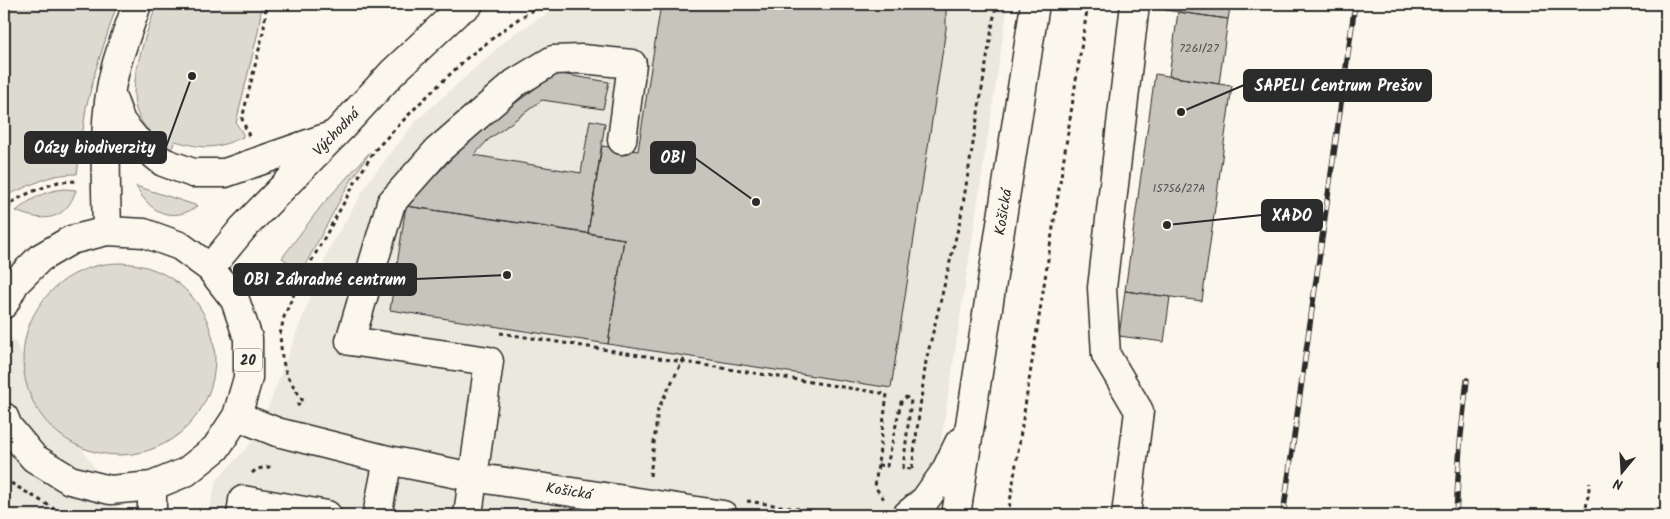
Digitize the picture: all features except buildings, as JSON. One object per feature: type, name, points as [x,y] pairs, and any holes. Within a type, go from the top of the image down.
[{"type":"main road","points":[[107,231],[106,137],[111,95],[115,70],[137,4]]},
{"type":"main road","name":"Východná","points":[[210,268],[243,228],[334,136],[393,72],[458,11],[469,4]]},
{"type":"main road","points":[[1126,515],[1139,411],[1106,355],[1102,288],[1135,4]]},
{"type":"main road","name":"Košická","points":[[956,515],[1033,7]]},
{"type":"main road","points":[[468,515],[489,361],[350,341],[391,203],[437,151],[516,83],[553,60],[582,59],[632,64],[622,140]]},
{"type":"main road","points":[[111,95],[121,122],[135,139],[163,162],[193,173],[225,173],[334,136]]},
{"type":"main road","name":"20","points":[[5,424],[34,458],[70,480],[110,490],[152,486],[186,472],[216,448],[237,416],[248,378],[248,338],[235,300],[210,268],[180,246],[144,233],[107,231],[72,240],[40,258],[7,285]]},
{"type":"main road","name":"Košická","points":[[237,416],[277,432],[388,460],[474,477],[580,504],[734,508]]},
{"type":"main road","name":"Košická","points":[[907,515],[925,500],[945,472],[971,419]]},
{"type":"main road","points":[[377,515],[388,460]]},
{"type":"main road","points":[[152,486],[152,515]]},
{"type":"main road","points":[[241,515],[243,500],[327,515]]},
{"type":"path","points":[[242,141],[250,138],[242,119],[264,29],[266,4]]},
{"type":"path","points":[[910,479],[926,361],[961,216],[996,4]]},
{"type":"path","points":[[1008,515],[1088,4]]},
{"type":"path","points":[[8,208],[12,202],[31,192],[58,182],[78,181]]},
{"type":"path","points":[[4,199],[12,202]]},
{"type":"path","points":[[278,267],[297,287]]},
{"type":"path","points":[[497,333],[887,394],[875,487]]},
{"type":"path","points":[[649,485],[658,409],[685,356]]},
{"type":"path","points":[[878,466],[887,466],[901,402],[906,397],[912,400],[903,468],[912,469]]},
{"type":"path","points":[[4,480],[65,515]]},
{"type":"path","points":[[1585,515],[1590,482]]},
{"type":"path","points":[[734,508],[840,515]]},
{"type":"shaded area","points":[[4,4],[117,4],[96,69],[86,108],[77,174],[52,177],[4,195]]},
{"type":"shaded area","points":[[157,4],[262,4],[258,32],[236,123],[243,137],[209,147],[194,146],[175,141],[171,150],[155,137],[138,116],[134,98],[136,71]]},
{"type":"shaded area","points":[[563,4],[1008,4],[930,515],[208,515],[216,481],[256,438],[329,249],[369,181],[416,121],[512,35]]},
{"type":"shaded area","points":[[370,152],[347,187],[303,269],[299,270],[282,258],[322,205]]},
{"type":"shaded area","points":[[136,186],[198,206],[179,214],[162,212],[147,203]]},
{"type":"shaded area","points":[[64,189],[76,190],[66,208],[52,217],[35,217],[16,211],[38,196]]},
{"type":"shaded area","points":[[110,263],[128,263],[156,270],[172,279],[187,291],[199,306],[208,322],[215,350],[215,368],[208,396],[199,412],[187,427],[172,439],[156,448],[128,455],[110,455],[91,451],[74,444],[58,433],[45,420],[34,404],[27,387],[23,368],[23,350],[27,331],[34,314],[45,298],[58,285],[74,274],[91,267]]},
{"type":"shaded area","points":[[4,325],[124,515],[4,515]]},
{"type":"railway","points":[[1283,515],[1355,4]]},
{"type":"railway","points":[[1456,515],[1460,444],[1467,380]]},
{"type":"place","name":"Oázy biodiverzity","points":[[192,76]]},
{"type":"place","name":"SAPELI Centrum Prešov","points":[[1181,112]]},
{"type":"place","name":"OBI","points":[[756,202]]},
{"type":"place","name":"XADO","points":[[1167,225]]},
{"type":"place","name":"OBI Záhradné centrum","points":[[507,275]]}]
